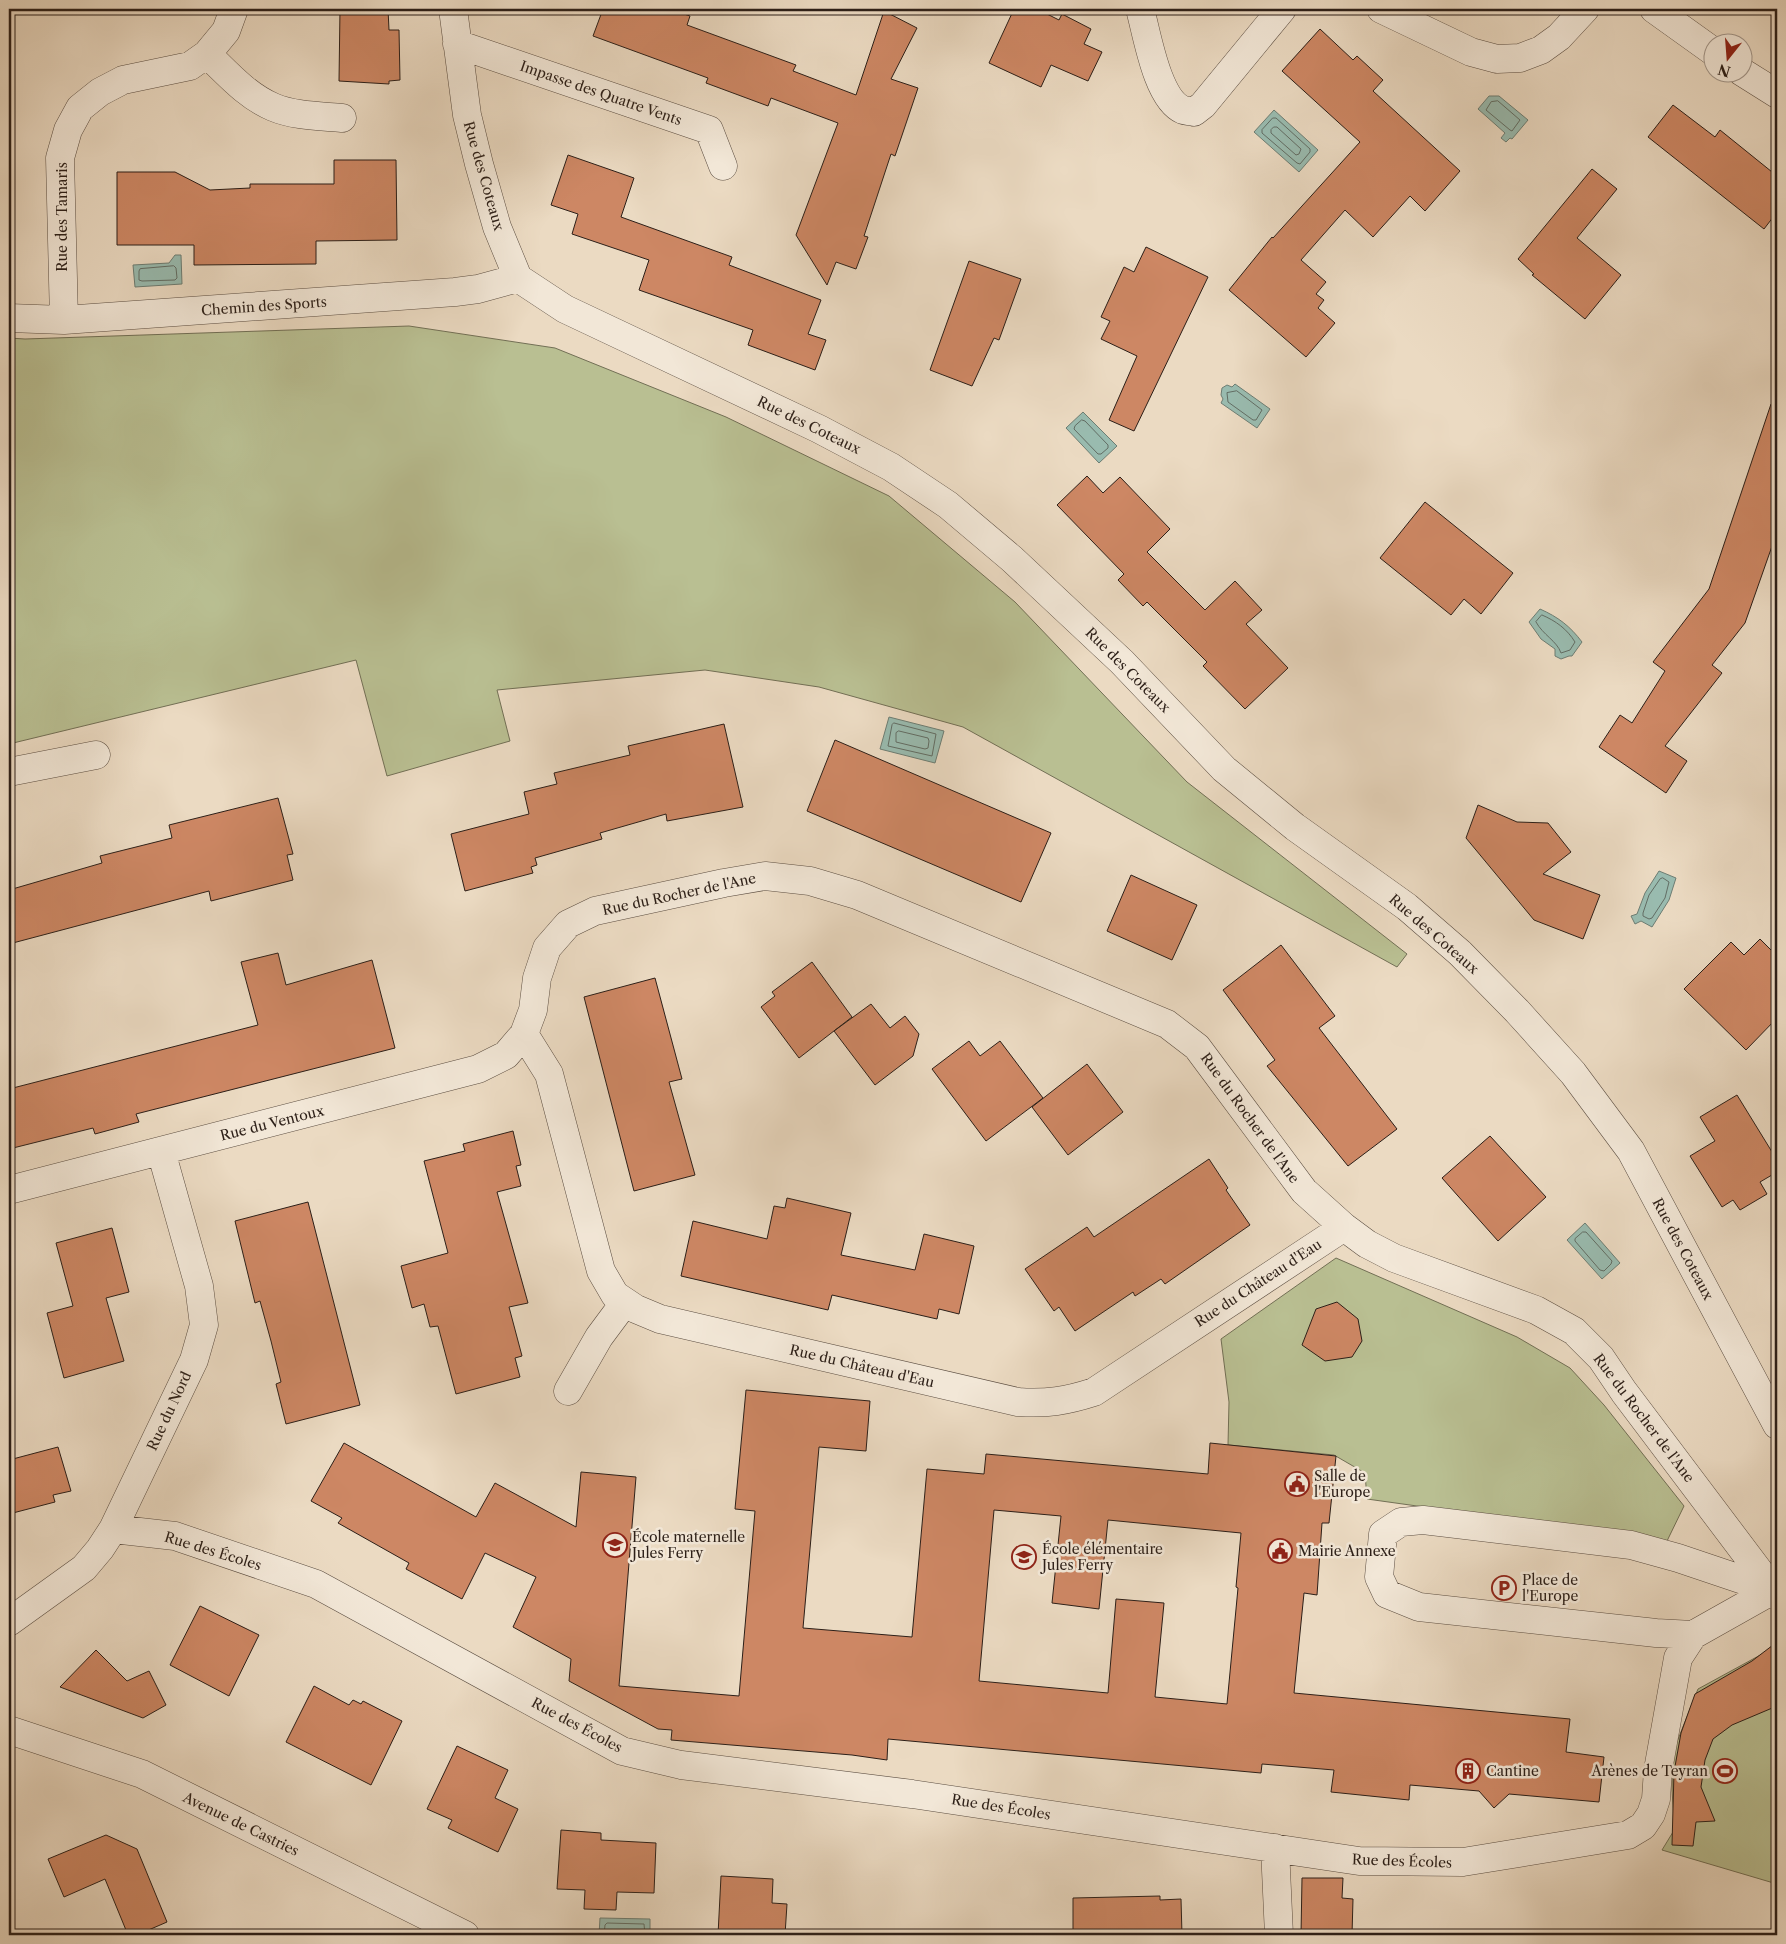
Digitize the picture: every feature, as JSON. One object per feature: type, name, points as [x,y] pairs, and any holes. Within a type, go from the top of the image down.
[{"type":"street","name":"Rue des Tamaris","points":[[64,320],[60,158],[68,130],[80,108],[100,92],[123,80],[190,66],[207,54],[226,31],[234,9]]},
{"type":"street","name":"Rue des Coteaux","points":[[453,9],[467,115],[497,227],[518,278],[565,309],[819,429],[891,467],[948,505],[1012,559],[1115,656],[1224,769],[1295,827],[1407,907],[1460,953],[1517,1011],[1573,1073],[1631,1151],[1777,1425]]},
{"type":"street","points":[[1140,9],[1159,82],[1174,104],[1182,110],[1194,112],[1203,106],[1282,9]]},
{"type":"street","points":[[1381,9],[1471,52],[1497,59],[1520,58],[1541,50],[1559,37],[1585,9]]},
{"type":"street","points":[[1654,9],[1704,45]]},
{"type":"street","name":"Impasse des Quatre Vents","points":[[457,44],[709,130],[723,166]]},
{"type":"street","points":[[207,54],[242,88],[274,108],[304,115],[342,118]]},
{"type":"street","points":[[1754,80],[1777,94]]},
{"type":"street","name":"Chemin des Sports","points":[[9,318],[64,320],[455,292],[478,289],[518,278]]},
{"type":"street","points":[[9,772],[96,755]]},
{"type":"street","name":"Rue du Rocher de l'Ane","points":[[524,1034],[533,1010],[537,978],[548,948],[568,924],[595,912],[724,883],[765,876],[810,881],[857,895],[1167,1024],[1197,1047],[1304,1191],[1344,1227],[1367,1244],[1394,1258],[1536,1310],[1574,1331],[1601,1358],[1624,1392],[1775,1593]]},
{"type":"street","name":"Rue du Ventoux","points":[[9,1190],[478,1069],[506,1055],[524,1034]]},
{"type":"street","name":"Rue du Château d'Eau","points":[[524,1034],[549,1074],[601,1270],[615,1295],[636,1309],[660,1319],[1018,1402],[1044,1404],[1069,1400],[1094,1392],[1344,1227]]},
{"type":"street","name":"Rue du Nord","points":[[9,1622],[84,1568],[100,1549],[113,1529],[194,1360],[204,1325],[199,1286],[161,1152]]},
{"type":"street","points":[[568,1391],[599,1337],[626,1302]]},
{"type":"street","points":[[1693,1635],[1656,1633],[1419,1607],[1387,1594],[1379,1577],[1383,1534],[1401,1522],[1423,1520],[1631,1545],[1678,1558],[1775,1593]]},
{"type":"street","name":"Rue des Écoles","points":[[113,1529],[175,1536],[316,1584],[622,1751],[681,1765],[912,1794],[1359,1861],[1463,1862],[1628,1835],[1643,1826],[1651,1814],[1656,1799],[1658,1770],[1678,1658],[1693,1635],[1775,1593]]},
{"type":"street","name":"Avenue de Castries","points":[[9,1730],[142,1774],[465,1935]]},
{"type":"street","points":[[1275,1848],[1279,1935]]},
{"type":"green space","points":[[409,326],[555,348],[726,417],[889,496],[1015,602],[1187,782],[1407,954],[1397,967],[963,727],[819,687],[705,670],[497,690],[510,741],[387,776],[356,660],[9,744],[9,338]]},
{"type":"green space","points":[[1336,1258],[1517,1337],[1570,1368],[1604,1405],[1684,1506],[1667,1541],[1367,1499],[1365,1473],[1334,1455],[1228,1445],[1229,1402],[1221,1339]]},
{"type":"green space","name":"Arènes de Teyran","points":[[1777,1642],[1777,1884],[1662,1850],[1673,1832],[1673,1752],[1698,1689],[1764,1653]]},
{"type":"water","points":[[1489,96],[1499,96],[1528,120],[1512,139],[1510,138],[1506,142],[1501,138],[1505,133],[1478,109]]},
{"type":"water","points":[[1274,110],[1318,150],[1299,172],[1254,132]]},
{"type":"water","points":[[175,255],[181,255],[182,284],[135,287],[133,265],[169,263]]},
{"type":"water","points":[[1235,384],[1270,409],[1257,428],[1221,403],[1223,399],[1221,395],[1222,388],[1227,385],[1232,387]]},
{"type":"water","points":[[1083,412],[1117,446],[1099,463],[1066,428]]},
{"type":"water","points":[[1540,609],[1563,623],[1582,642],[1572,656],[1561,659],[1555,656],[1555,649],[1541,639],[1529,622]]},
{"type":"water","points":[[889,717],[944,731],[935,763],[880,749]]},
{"type":"water","points":[[1659,871],[1676,878],[1669,900],[1652,927],[1641,921],[1635,924],[1631,916],[1637,914],[1645,893]]},
{"type":"water","points":[[1585,1223],[1620,1263],[1602,1279],[1567,1240]]},
{"type":"water","points":[[600,1918],[650,1919],[650,1935],[599,1935]]},
{"type":"building","points":[[340,9],[388,9],[389,30],[399,30],[400,80],[389,81],[389,84],[339,81]]},
{"type":"building","points":[[603,9],[669,9],[690,16],[687,25],[796,65],[793,71],[856,95],[884,11],[917,28],[891,79],[918,88],[895,156],[891,154],[864,236],[868,237],[856,269],[836,262],[827,285],[796,235],[838,123],[771,98],[768,106],[706,83],[708,78],[593,36]]},
{"type":"building","points":[[1014,9],[1037,9],[1059,20],[1062,14],[1091,29],[1084,44],[1102,52],[1088,81],[1051,65],[1041,87],[989,63]]},
{"type":"building","points":[[1320,29],[1353,60],[1357,56],[1383,80],[1373,91],[1460,171],[1425,211],[1410,196],[1373,237],[1345,210],[1301,260],[1326,282],[1316,294],[1324,300],[1318,308],[1335,323],[1306,357],[1229,290],[1272,237],[1360,142],[1282,71]]},
{"type":"building","points":[[1673,105],[1715,137],[1720,130],[1777,176],[1777,212],[1764,229],[1648,137]]},
{"type":"building","points":[[568,155],[634,178],[621,217],[732,257],[729,265],[821,300],[808,334],[826,340],[815,370],[748,345],[753,330],[639,290],[649,260],[572,234],[578,214],[551,205]]},
{"type":"building","points":[[334,160],[396,160],[397,240],[316,241],[316,264],[194,265],[194,245],[117,245],[117,172],[175,172],[210,190],[250,188],[250,184],[334,184]]},
{"type":"building","points":[[1592,169],[1617,189],[1577,238],[1621,275],[1585,319],[1532,275],[1534,274],[1518,259]]},
{"type":"building","points":[[1146,247],[1208,277],[1134,431],[1109,420],[1137,356],[1101,339],[1110,321],[1101,317],[1124,267],[1134,272]]},
{"type":"building","points":[[969,261],[1021,279],[999,340],[994,338],[972,386],[930,370]]},
{"type":"building","points":[[1771,404],[1777,404],[1777,532],[1745,623],[1712,665],[1722,673],[1665,746],[1687,761],[1666,793],[1599,747],[1620,715],[1632,723],[1665,671],[1653,662],[1709,589]]},
{"type":"building","points":[[1087,476],[1103,493],[1120,477],[1170,529],[1147,552],[1205,610],[1235,581],[1262,610],[1246,624],[1288,668],[1245,709],[1203,666],[1207,662],[1147,602],[1143,606],[1118,580],[1124,574],[1057,505]]},
{"type":"building","points":[[1425,502],[1513,573],[1481,614],[1464,599],[1451,615],[1380,558]]},
{"type":"building","points":[[724,724],[743,807],[667,821],[666,814],[600,833],[602,839],[535,858],[537,865],[531,867],[533,873],[465,891],[451,834],[529,814],[524,792],[557,784],[554,773],[630,755],[628,746]]},
{"type":"building","points":[[835,740],[1051,833],[1021,902],[807,811]]},
{"type":"building","points":[[278,798],[293,854],[287,855],[293,880],[211,901],[209,891],[9,944],[9,890],[102,863],[100,856],[172,838],[169,825]]},
{"type":"building","points":[[1478,805],[1517,822],[1548,823],[1571,852],[1543,874],[1600,895],[1583,939],[1534,920],[1466,838]]},
{"type":"building","points":[[1131,875],[1197,905],[1172,960],[1107,931]]},
{"type":"building","points":[[1760,939],[1777,956],[1777,1018],[1746,1050],[1684,989],[1731,942],[1744,955]]},
{"type":"building","points":[[1281,945],[1335,1016],[1319,1028],[1397,1129],[1348,1166],[1267,1066],[1275,1060],[1223,990]]},
{"type":"building","points":[[278,953],[286,985],[372,960],[395,1048],[136,1114],[139,1122],[95,1134],[93,1128],[9,1149],[9,1089],[258,1025],[241,962]]},
{"type":"building","points":[[812,962],[852,1017],[799,1058],[761,1007],[775,996],[772,992]]},
{"type":"building","points":[[655,978],[682,1079],[669,1082],[695,1175],[634,1191],[584,997]]},
{"type":"building","points":[[871,1004],[890,1028],[905,1016],[919,1034],[913,1056],[875,1085],[834,1031]]},
{"type":"building","points":[[969,1041],[980,1056],[1000,1041],[1043,1098],[986,1141],[932,1069]]},
{"type":"building","points":[[1087,1064],[1123,1112],[1068,1155],[1032,1107]]},
{"type":"building","points":[[1737,1095],[1777,1160],[1777,1172],[1760,1182],[1767,1194],[1740,1210],[1733,1200],[1722,1207],[1690,1156],[1715,1141],[1700,1117]]},
{"type":"building","points":[[513,1131],[521,1165],[516,1166],[521,1186],[497,1192],[528,1303],[509,1307],[522,1356],[515,1358],[520,1377],[456,1394],[438,1326],[430,1327],[424,1304],[412,1308],[401,1266],[448,1253],[424,1161],[465,1151],[463,1144]]},
{"type":"building","points":[[1490,1136],[1546,1197],[1498,1241],[1442,1178]]},
{"type":"building","points":[[1209,1159],[1228,1188],[1226,1190],[1250,1225],[1165,1284],[1161,1279],[1135,1296],[1133,1292],[1075,1331],[1059,1307],[1054,1311],[1025,1269],[1087,1227],[1094,1237]]},
{"type":"building","points":[[787,1198],[851,1213],[841,1255],[915,1270],[924,1234],[974,1246],[959,1314],[939,1309],[937,1319],[832,1295],[828,1310],[681,1276],[693,1221],[767,1239],[774,1206],[785,1208]]},
{"type":"building","points":[[308,1202],[360,1405],[286,1424],[276,1384],[281,1382],[271,1341],[260,1301],[255,1303],[235,1221]]},
{"type":"building","points":[[112,1228],[129,1292],[106,1298],[124,1361],[64,1378],[47,1313],[73,1306],[56,1243]]},
{"type":"building","points":[[1337,1302],[1358,1319],[1362,1341],[1352,1357],[1325,1361],[1302,1345],[1316,1309]]},
{"type":"building","points":[[746,1390],[870,1401],[866,1451],[819,1447],[803,1628],[912,1637],[927,1469],[984,1474],[986,1454],[1208,1474],[1210,1443],[1336,1456],[1329,1523],[1322,1523],[1317,1595],[1304,1593],[1294,1693],[1570,1719],[1566,1752],[1604,1757],[1599,1802],[1509,1794],[1494,1808],[1479,1791],[1410,1785],[1409,1800],[1331,1792],[1334,1770],[1262,1764],[1261,1773],[888,1739],[887,1760],[852,1755],[671,1740],[672,1730],[658,1729],[569,1681],[571,1659],[513,1627],[536,1577],[485,1553],[462,1599],[406,1569],[409,1563],[338,1523],[342,1518],[311,1501],[344,1443],[476,1517],[495,1483],[576,1527],[581,1472],[636,1477],[619,1686],[739,1696],[755,1511],[735,1509]],"holes":[[[994,1510],[1061,1516],[1052,1603],[1099,1609],[1108,1520],[1241,1533],[1227,1704],[1155,1697],[1164,1603],[1116,1599],[1108,1693],[979,1681]]]},
{"type":"building","points":[[58,1447],[71,1491],[53,1495],[55,1502],[9,1514],[9,1460]]},
{"type":"building","points":[[200,1606],[259,1635],[229,1696],[170,1665]]},
{"type":"building","points":[[1777,1642],[1777,1706],[1732,1725],[1713,1739],[1705,1760],[1701,1787],[1715,1821],[1696,1822],[1693,1846],[1672,1845],[1674,1772],[1681,1733],[1695,1694],[1752,1661]]},
{"type":"building","points":[[96,1650],[127,1681],[149,1671],[166,1705],[143,1718],[60,1687]]},
{"type":"building","points":[[314,1686],[349,1705],[353,1700],[361,1704],[363,1701],[402,1721],[371,1785],[286,1742]]},
{"type":"building","points":[[457,1746],[508,1770],[495,1798],[518,1809],[498,1852],[448,1828],[452,1820],[427,1809]]},
{"type":"building","points":[[561,1830],[601,1833],[601,1840],[656,1843],[654,1893],[617,1892],[616,1910],[584,1909],[585,1890],[557,1889]]},
{"type":"building","points":[[106,1835],[137,1849],[167,1922],[137,1935],[128,1935],[105,1879],[64,1897],[48,1859]]},
{"type":"building","points":[[721,1876],[773,1879],[772,1903],[787,1904],[785,1935],[718,1935]]},
{"type":"building","points":[[1302,1878],[1343,1878],[1342,1898],[1353,1899],[1352,1935],[1301,1935]]},
{"type":"building","points":[[1160,1896],[1160,1900],[1181,1899],[1182,1935],[1073,1935],[1073,1898]]},
{"type":"place","name":"Salle de l'Europe","points":[[1297,1484]]},
{"type":"place","name":"École maternelle Jules Ferry","points":[[615,1545]]},
{"type":"place","name":"Mairie Annexe","points":[[1280,1551]]},
{"type":"place","name":"École élémentaire Jules Ferry","points":[[1024,1557]]},
{"type":"place","name":"Place de l'Europe","points":[[1504,1588]]},
{"type":"place","name":"Cantine","points":[[1468,1771]]},
{"type":"place","name":"Arènes de Teyran","points":[[1725,1771]]}]
